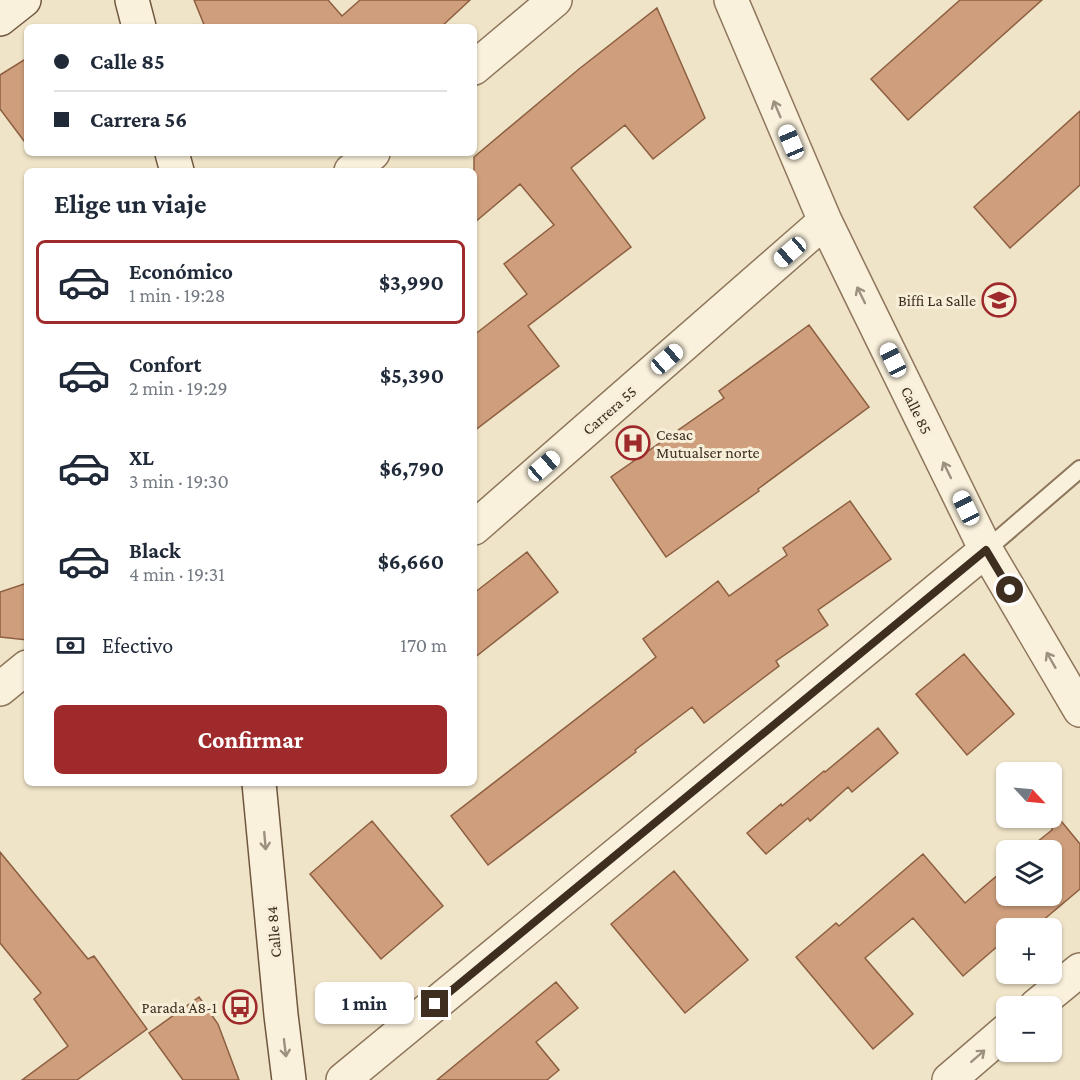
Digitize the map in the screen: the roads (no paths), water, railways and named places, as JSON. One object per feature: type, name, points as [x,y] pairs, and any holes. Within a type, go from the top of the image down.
[{"type":"street","points":[[0,19],[24,0]]},
{"type":"street","points":[[132,0],[138,24]]},
{"type":"street","points":[[477,65],[555,0]]},
{"type":"street","name":"Calle 85","points":[[731,0],[825,221],[986,550],[1080,710]]},
{"type":"street","points":[[355,168],[369,156]]},
{"type":"street","name":"Carrera 55","points":[[477,525],[825,221]]},
{"type":"street","points":[[343,1080],[986,550]]},
{"type":"street","points":[[0,689],[24,669]]},
{"type":"street","name":"Calle 84","points":[[259,786],[289,1080]]},
{"type":"street","points":[[1048,996],[1080,970]]},
{"type":"street","points":[[950,1080],[996,1040]]},
{"type":"lane","points":[[986,550],[1080,469]]},
{"type":"place","name":"Biffi La Salle","points":[[999,300]]},
{"type":"place","name":"Cesac Mutualser norte","points":[[633,443]]},
{"type":"place","name":"Parada A8-1","points":[[240,1007]]}]
